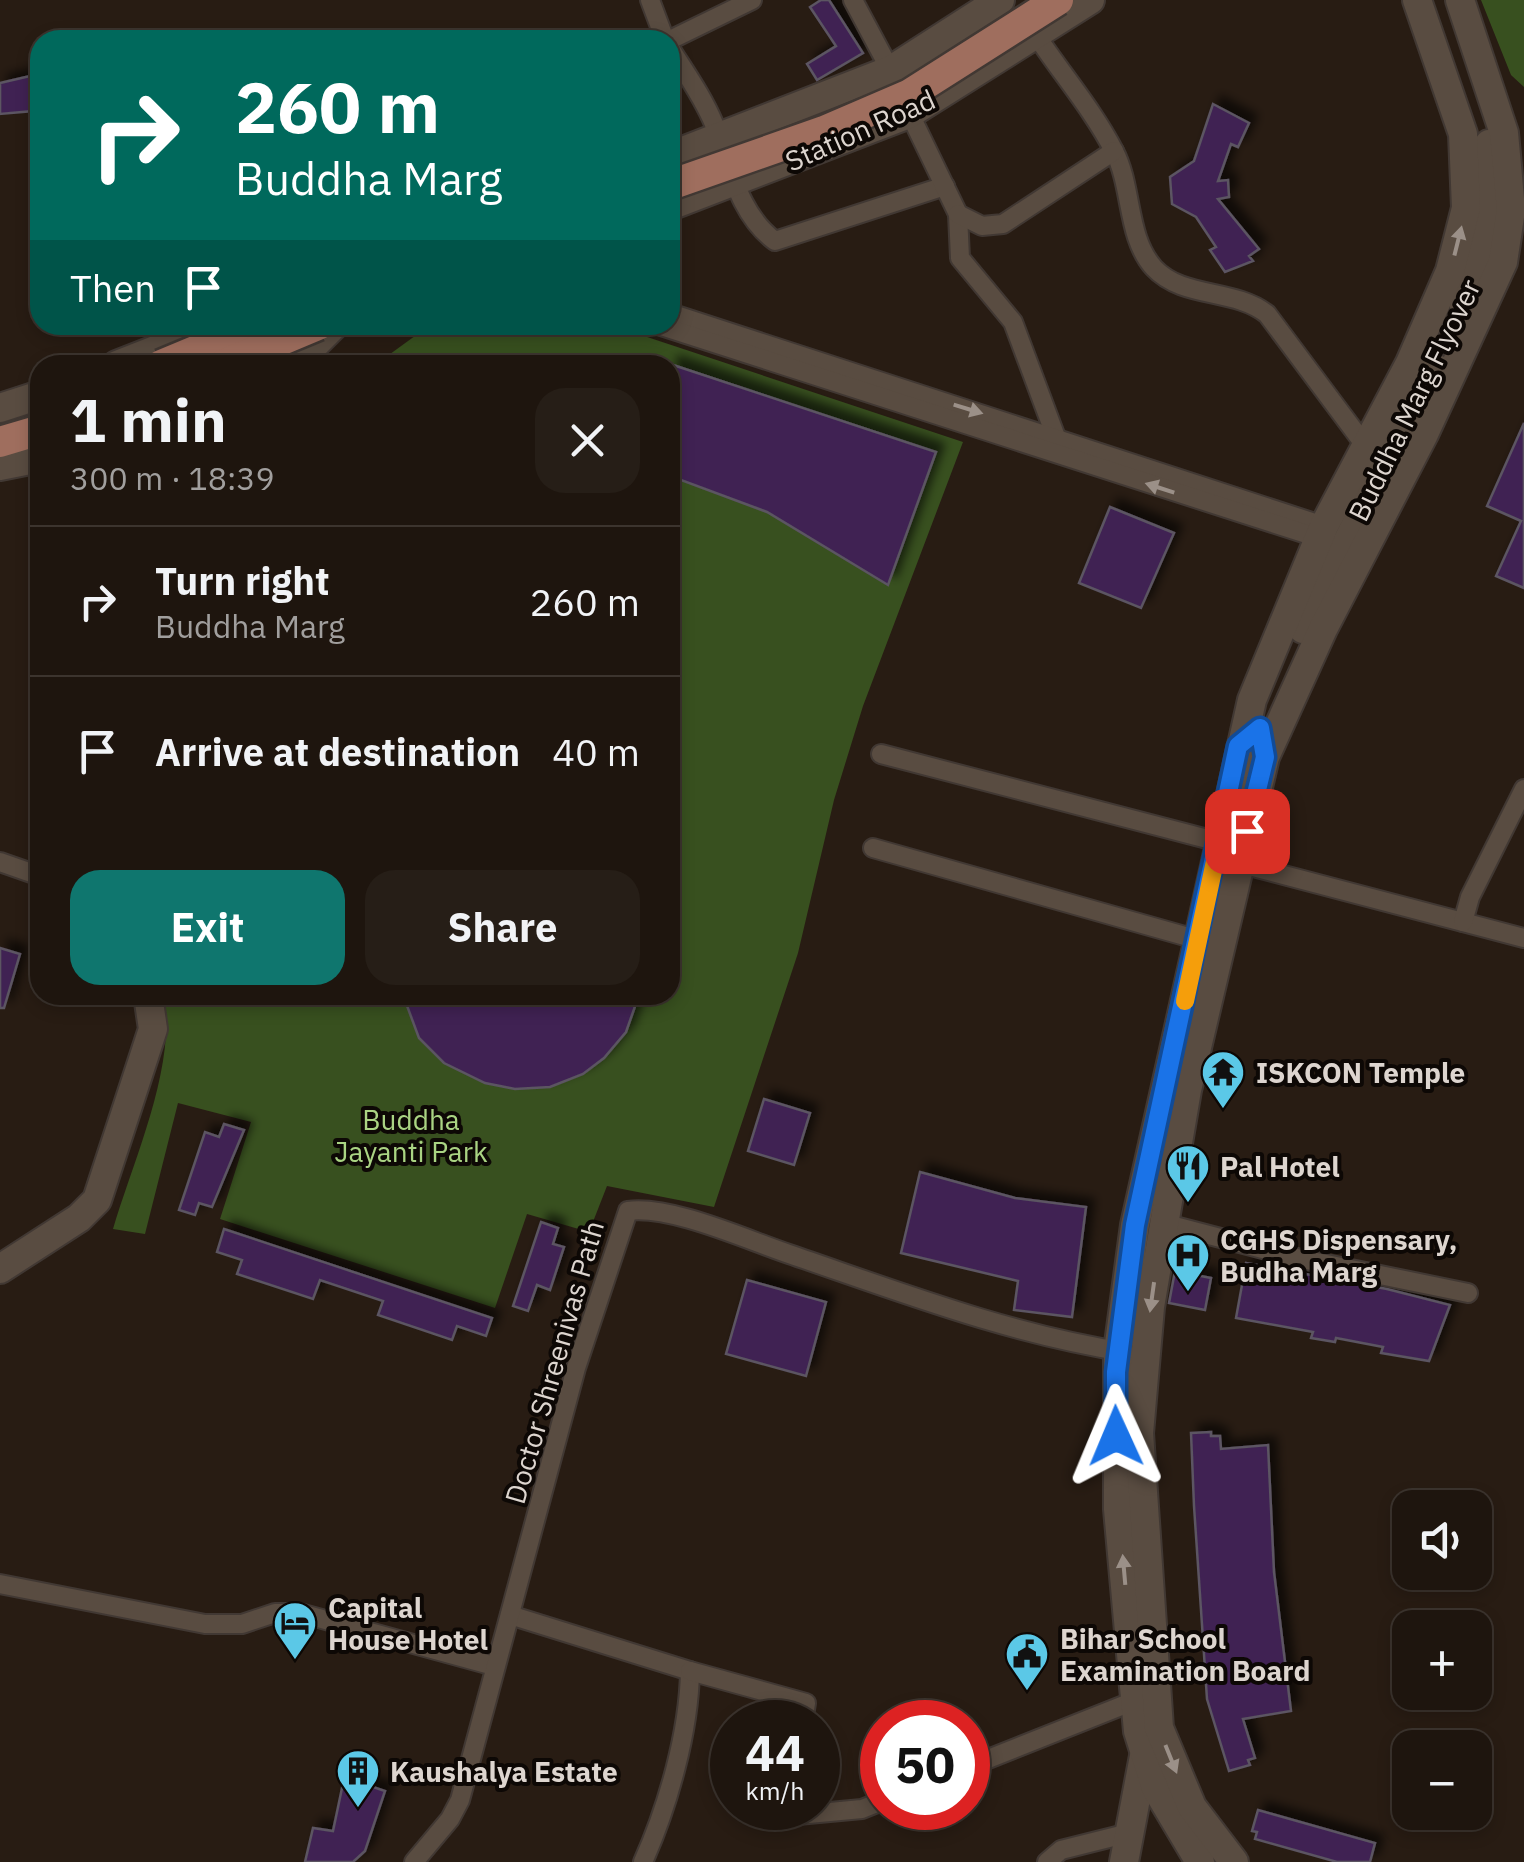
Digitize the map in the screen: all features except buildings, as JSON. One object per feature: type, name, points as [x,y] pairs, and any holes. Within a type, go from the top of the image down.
[{"type":"main road","points":[[680,153],[891,70],[1000,0]]},
{"type":"main road","points":[[680,163],[847,105],[928,63],[1025,0]]},
{"type":"main road","points":[[680,181],[824,131],[910,94],[1058,0]]},
{"type":"main road","name":"Station Road","points":[[680,203],[910,114],[1090,0]]},
{"type":"main road","points":[[1265,757],[1255,728],[1252,700],[1322,532],[1367,448],[1450,272],[1466,208],[1463,134],[1417,0]]},
{"type":"main road","name":"Buddha Marg Flyover","points":[[1255,728],[1320,590],[1446,348],[1474,284],[1491,212],[1488,140],[1443,0]]},
{"type":"main road","points":[[1124,1862],[1144,1756],[1145,1697],[1118,1509],[1131,1353],[1135,1225],[1200,940],[1265,757],[1331,611],[1424,434],[1502,262],[1511,210],[1504,133],[1460,0]]},
{"type":"main road","points":[[186,355],[233,335]]},
{"type":"main road","points":[[225,355],[287,335]]},
{"type":"main road","points":[[304,355],[324,335]]},
{"type":"main road","points":[[0,408],[30,399]]},
{"type":"main road","points":[[0,422],[30,414]]},
{"type":"main road","points":[[0,442],[30,433]]},
{"type":"main road","points":[[0,466],[30,460]]},
{"type":"main road","points":[[1131,1353],[1163,1222],[1255,728]]},
{"type":"main road","points":[[0,1269],[79,1218],[98,1200],[152,1030],[149,1005]]},
{"type":"main road","points":[[1145,1697],[1192,1807],[1234,1862]]},
{"type":"main road","points":[[1144,1756],[1170,1816],[1200,1862]]},
{"type":"street","points":[[650,0],[664,30]]},
{"type":"street","points":[[680,34],[752,0]]},
{"type":"street","points":[[853,0],[891,70],[958,214],[960,258],[1012,322],[1056,435],[1059,456]]},
{"type":"street","points":[[1036,35],[1114,151],[1127,185],[1136,234],[1154,268],[1172,281],[1254,303],[1267,314],[1367,448]]},
{"type":"street","points":[[680,67],[719,140],[734,184],[760,230],[775,240],[945,186]]},
{"type":"street","points":[[958,214],[982,226],[1004,224],[1114,151]]},
{"type":"street","points":[[680,316],[1059,456],[1322,532]]},
{"type":"street","points":[[680,332],[908,399],[1056,435],[1322,532]]},
{"type":"street","points":[[881,754],[1524,938]]},
{"type":"street","points":[[1463,922],[1519,812],[1524,789]]},
{"type":"street","points":[[874,848],[1200,940]]},
{"type":"street","points":[[0,862],[30,872]]},
{"type":"street","name":"Doctor Shreenivas Path","points":[[414,1862],[450,1819],[460,1800],[576,1368],[628,1210],[642,1209],[709,1227],[1027,1334],[1131,1353]]},
{"type":"street","points":[[1163,1222],[1298,1258],[1468,1293]]},
{"type":"street","points":[[0,1584],[205,1624],[242,1624],[275,1613],[300,1612],[494,1666]]},
{"type":"street","points":[[510,1615],[795,1700]]},
{"type":"street","points":[[642,1862],[668,1788],[690,1696],[690,1670]]},
{"type":"street","points":[[990,1758],[1145,1697]]},
{"type":"street","points":[[1047,1862],[1061,1850],[1129,1833]]},
{"type":"green space","points":[[1481,0],[1524,0],[1524,87],[1511,75]]},
{"type":"green space","name":"Buddha Jayanti Park","points":[[416,335],[641,335],[963,442],[863,706],[834,800],[798,953],[714,1207],[607,1186],[589,1232],[527,1214],[495,1308],[220,1219],[251,1122],[178,1103],[145,1234],[113,1229],[159,1082],[165,1005],[680,1005],[680,355],[389,355]]},
{"type":"slow traffic","points":[[1185,1001],[1220,838]]},
{"type":"place","name":"ISKCON Temple","points":[[1223,1110]]},
{"type":"place","name":"Pal Hotel","points":[[1188,1204]]},
{"type":"place","name":"CGHS Dispensary, Budha Marg","points":[[1188,1293]]},
{"type":"place","name":"Capital House Hotel","points":[[295,1661]]},
{"type":"place","name":"Bihar School Examination Board","points":[[1027,1692]]},
{"type":"place","name":"Kaushalya Estate","points":[[358,1809]]},
{"type":"route","points":[[1116,1436],[1116,1372],[1135,1225],[1200,940],[1238,746],[1260,728],[1265,757],[1247,831]]}]
